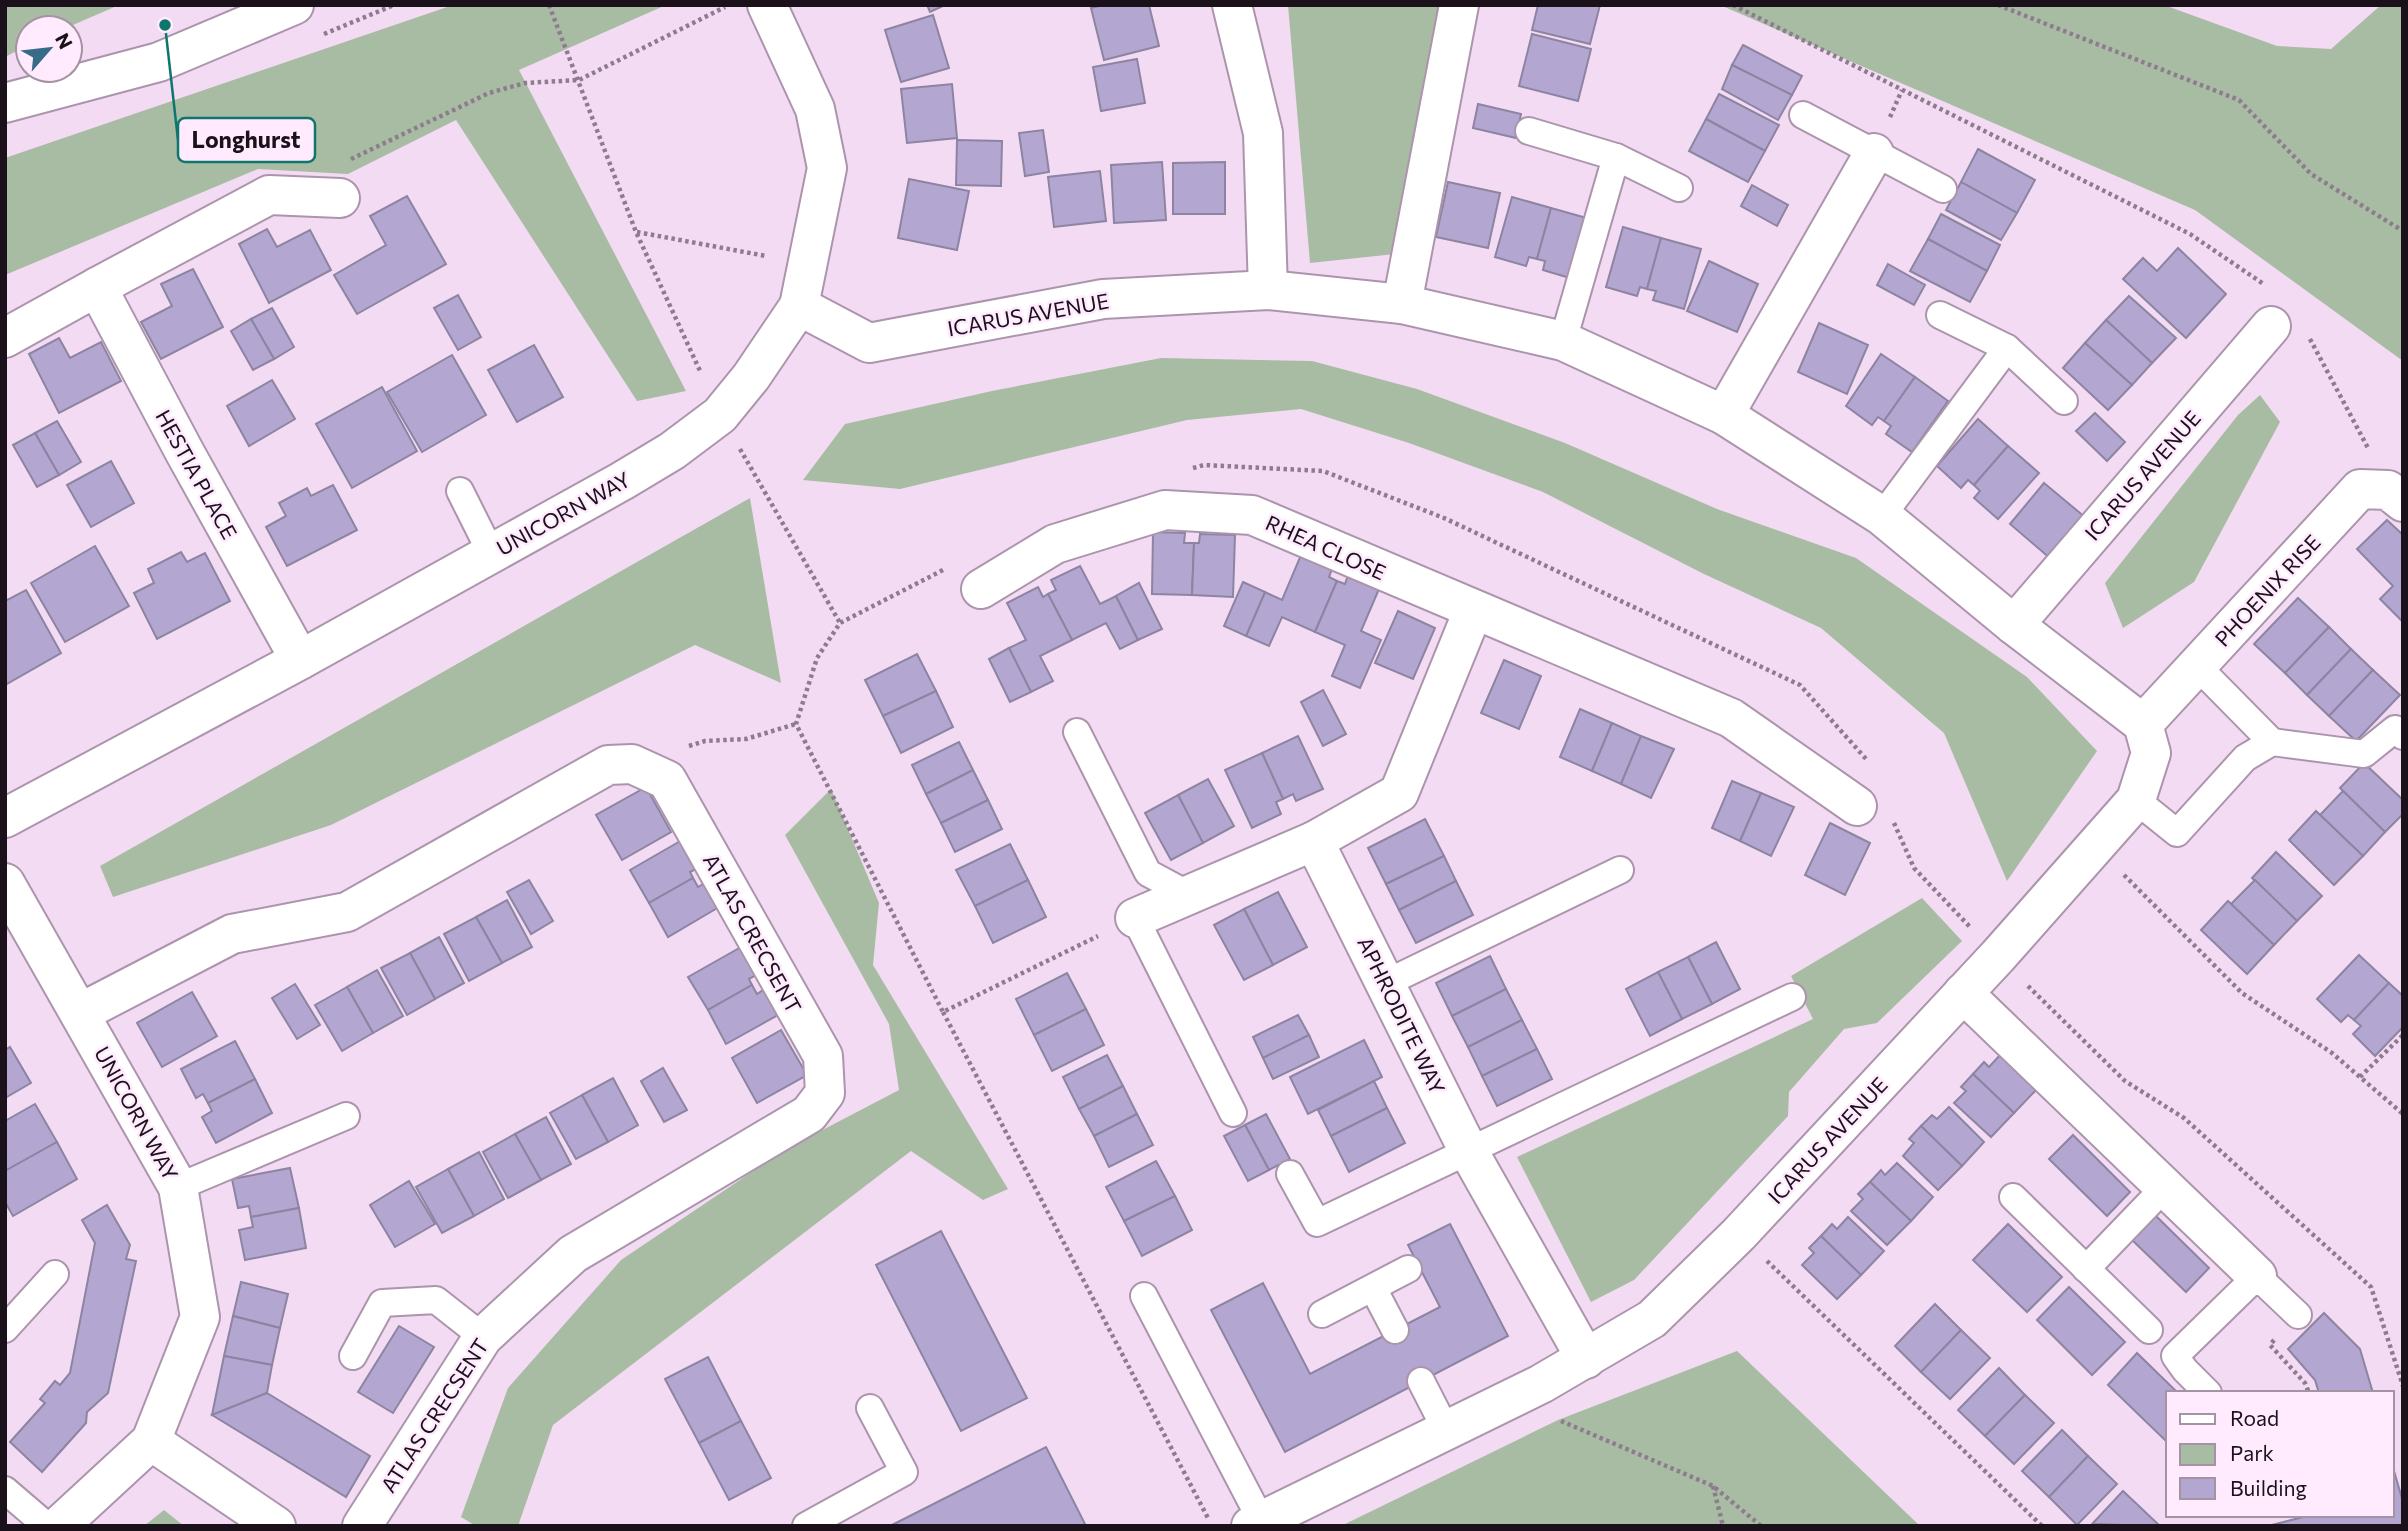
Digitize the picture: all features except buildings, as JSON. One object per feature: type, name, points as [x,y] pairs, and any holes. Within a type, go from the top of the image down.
[{"type":"street","points":[[5,103],[159,62],[294,5]]},
{"type":"street","name":"UNICORN WAY","points":[[5,818],[300,660],[672,451],[720,415],[751,377],[799,306],[827,168],[815,109],[767,5]]},
{"type":"street","points":[[1232,5],[1263,133],[1268,290]]},
{"type":"street","points":[[1402,304],[1459,5]]},
{"type":"street","points":[[1724,415],[1874,153]]},
{"type":"street","points":[[5,338],[269,195],[340,198]]},
{"type":"street","name":"HESTIA PLACE","points":[[97,287],[300,660]]},
{"type":"street","name":"ICARUS AVENUE","points":[[799,306],[869,343],[1103,299],[1268,290],[1402,304],[1563,341],[1724,415],[1882,516],[2014,625],[2143,724],[2151,753],[2136,800],[1964,993],[1739,1234],[1652,1319],[1541,1384],[1256,1523]]},
{"type":"street","name":"ICARUS AVENUE","points":[[2014,625],[2271,326]]},
{"type":"street","name":"PHOENIX RISE","points":[[2143,724],[2360,489],[2395,496]]},
{"type":"street","name":"RHEA CLOSE","points":[[981,589],[1055,544],[1165,510],[1252,515],[1473,611],[1731,718],[1857,806]]},
{"type":"street","points":[[1135,918],[1314,841],[1399,793],[1473,611]]},
{"type":"street","points":[[80,1013],[232,934],[347,912],[608,765],[632,764]]},
{"type":"street","name":"ATLAS CRECSENT","points":[[362,1526],[483,1338],[573,1254],[809,1114],[825,1093],[823,1056],[667,780],[632,764]]},
{"type":"street","name":"APHRODITE WAY","points":[[1314,841],[1469,1152],[1587,1359]]},
{"type":"street","name":"UNICORN WAY","points":[[5,883],[178,1187],[200,1317],[151,1441],[91,1500],[59,1526]]},
{"type":"street","points":[[1964,993],[2257,1276]]},
{"type":"street","points":[[151,1441],[276,1526]]},
{"type":"lane","points":[[1803,114],[1943,189]]},
{"type":"lane","points":[[1530,131],[1616,157],[1679,188]]},
{"type":"lane","points":[[1563,341],[1616,157]]},
{"type":"lane","points":[[1940,314],[2007,348],[2064,401]]},
{"type":"lane","points":[[1882,516],[2007,348]]},
{"type":"lane","points":[[460,491],[491,553]]},
{"type":"lane","points":[[2197,666],[2272,742],[2364,754],[2395,729],[2403,736]]},
{"type":"lane","points":[[1077,732],[1147,873],[1189,895]]},
{"type":"lane","points":[[2136,800],[2177,833],[2245,758],[2272,742]]},
{"type":"lane","points":[[1387,983],[1620,870]]},
{"type":"lane","points":[[1135,918],[1233,1113]]},
{"type":"lane","points":[[1290,1174],[1317,1223],[1792,997]]},
{"type":"lane","points":[[178,1187],[346,1116]]},
{"type":"lane","points":[[2086,1269],[2165,1187]]},
{"type":"lane","points":[[2013,1197],[2149,1330]]},
{"type":"lane","points":[[1322,1314],[1408,1269]]},
{"type":"lane","points":[[5,1329],[55,1274]]},
{"type":"lane","points":[[2205,1391],[2175,1356],[2257,1276],[2298,1315]]},
{"type":"lane","points":[[1373,1288],[1395,1330]]},
{"type":"lane","points":[[1144,1296],[1256,1523]]},
{"type":"lane","points":[[353,1356],[382,1303],[436,1300],[483,1338]]},
{"type":"lane","points":[[1421,1381],[1447,1432]]},
{"type":"lane","points":[[806,1526],[904,1472],[870,1408]]},
{"type":"lane","points":[[5,1490],[47,1526]]},
{"type":"path","points":[[549,5],[636,232],[720,415],[840,623]]},
{"type":"path","points":[[340,198],[350,160],[489,93],[525,83],[579,79],[729,5]]},
{"type":"path","points":[[1733,5],[2190,233],[2266,286]]},
{"type":"path","points":[[1998,5],[2239,100],[2311,174],[2403,231]]},
{"type":"path","points":[[636,232],[809,265]]},
{"type":"path","points":[[2308,336],[2354,416],[2395,496]]},
{"type":"path","points":[[948,568],[840,623],[817,657],[796,724],[943,1012],[1212,1526]]},
{"type":"path","points":[[632,764],[705,741],[746,739],[796,724]]},
{"type":"path","points":[[2096,847],[2242,993],[2332,1053],[2403,1114]]},
{"type":"path","points":[[943,1012],[1135,918]]},
{"type":"path","points":[[1998,956],[2125,1081],[2184,1118],[2371,1287],[2403,1386]]},
{"type":"path","points":[[2360,1077],[2403,1035]]},
{"type":"path","points":[[1739,1234],[2042,1526]]},
{"type":"path","points":[[2298,1315],[2270,1345],[2305,1382],[2308,1391]]},
{"type":"path","points":[[1541,1384],[1558,1420],[1713,1486],[1761,1526]]},
{"type":"path","points":[[1713,1486],[1723,1526]]},
{"type":"green space","points":[[5,5],[119,5],[84,20],[84,14],[14,14],[14,52],[5,57]]},
{"type":"green space","points":[[453,5],[666,5],[519,70],[686,391],[637,401],[456,120],[348,174],[258,169],[5,275],[5,158]]},
{"type":"green space","points":[[1288,5],[1444,5],[1395,254],[1310,263]]},
{"type":"green space","points":[[1720,5],[2164,5],[2277,46],[2331,49],[2381,5],[2403,5],[2403,361],[2195,210]]},
{"type":"green space","points":[[1161,358],[1312,361],[1417,389],[1565,443],[1717,509],[1856,558],[2027,677],[2097,751],[2007,881],[1944,733],[1821,628],[1704,574],[1543,492],[1409,443],[1301,409],[1187,420],[900,489],[803,480],[845,424],[992,391]]},
{"type":"green space","points":[[2260,395],[2280,422],[2194,582],[2123,628],[2105,583],[2238,415]]},
{"type":"green space","points":[[750,498],[781,683],[695,645],[331,825],[113,897],[100,866]]},
{"type":"green space","points":[[831,789],[879,903],[873,965],[1008,1189],[983,1200],[911,1151],[553,1425],[518,1526],[476,1526],[461,1517],[508,1388],[621,1260],[786,1149],[899,1090],[889,1024],[785,835]]},
{"type":"green space","points":[[1922,898],[1962,941],[1877,1023],[1844,1029],[1789,1092],[1788,1116],[1634,1280],[1591,1302],[1517,1157],[1813,1019],[1791,976]]},
{"type":"green space","points":[[1737,1351],[1920,1526],[1341,1526],[1558,1420]]},
{"type":"green space","points":[[164,1510],[184,1526],[144,1526]]},
{"type":"place","name":"Longhurst","points":[[165,25]]}]
